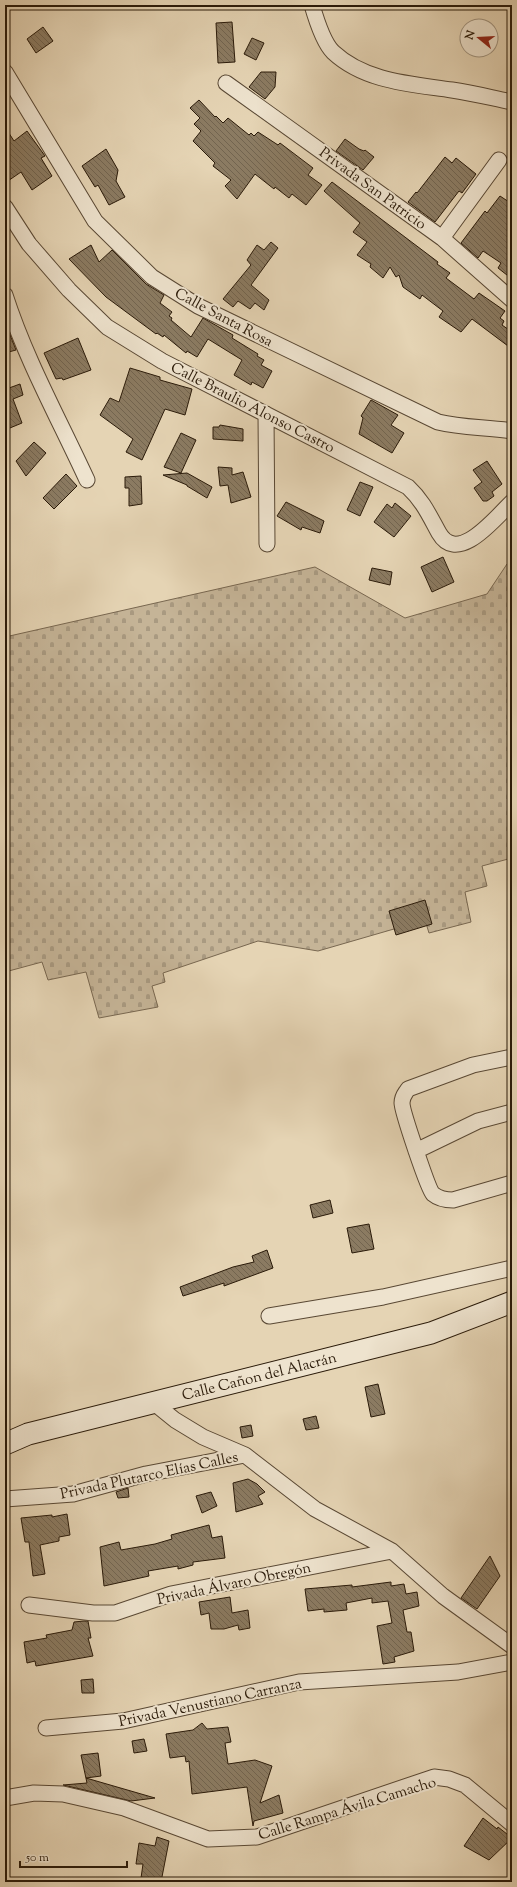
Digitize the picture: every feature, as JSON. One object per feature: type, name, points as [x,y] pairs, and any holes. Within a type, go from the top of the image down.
[{"type":"main road","name":"Calle Cañon del Alacrán","points":[[5,1444],[28,1434],[431,1333],[512,1302]]},
{"type":"street","points":[[312,5],[318,25],[332,51],[352,66],[384,79],[474,93],[512,102]]},
{"type":"street","name":"Calle Santa Rosa","points":[[5,72],[96,221],[152,277],[198,306],[438,422],[459,427],[512,431]]},
{"type":"street","name":"Privada San Patricio","points":[[226,83],[442,238],[500,160]]},
{"type":"street","name":"Calle Braulio Alonso Castro","points":[[5,207],[29,244],[69,290],[107,328],[162,361],[408,486],[420,498],[440,535],[451,544],[462,544],[472,540],[512,502]]},
{"type":"street","points":[[442,238],[512,300]]},
{"type":"street","points":[[5,296],[49,403],[60,421],[87,480]]},
{"type":"street","points":[[266,414],[267,544]]},
{"type":"street","points":[[512,1057],[472,1065],[408,1089],[403,1096],[402,1104],[416,1151],[432,1193],[443,1200],[453,1200],[512,1183]]},
{"type":"street","points":[[416,1151],[478,1121],[512,1112]]},
{"type":"street","points":[[269,1316],[383,1297],[512,1268]]},
{"type":"street","points":[[154,1403],[175,1420],[203,1437],[245,1455],[315,1510],[392,1551],[443,1596],[512,1646]]},
{"type":"street","name":"Privada Plutarco Elías Calles","points":[[5,1499],[73,1494],[146,1474],[245,1455]]},
{"type":"street","name":"Privada Álvaro Obregón","points":[[29,1604],[93,1613],[115,1613],[171,1594],[392,1551]]},
{"type":"street","name":"Privada Venustiano Carranza","points":[[46,1728],[123,1721],[299,1682],[458,1672],[512,1662]]},
{"type":"street","name":"Calle Rampa Ávila Camacho","points":[[5,1798],[34,1793],[63,1794],[124,1808],[208,1839],[234,1839],[257,1837],[434,1777],[449,1778],[465,1785],[512,1824]]},
{"type":"green space","points":[[512,562],[512,858],[482,866],[487,886],[465,892],[471,922],[429,933],[425,920],[318,951],[258,941],[163,973],[165,982],[152,986],[158,1007],[99,1018],[86,972],[48,980],[42,962],[5,972],[5,637],[315,567],[405,618],[487,594],[507,564]]},
{"type":"building","points":[[232,22],[235,62],[218,63],[216,23]]},
{"type":"building","points":[[43,27],[53,41],[36,53],[27,39]]},
{"type":"building","points":[[252,38],[264,43],[256,60],[244,54]]},
{"type":"building","points":[[261,72],[276,72],[275,87],[265,99],[249,87]]},
{"type":"building","points":[[199,100],[215,117],[216,116],[223,123],[228,118],[249,135],[251,133],[254,136],[258,132],[278,145],[280,143],[313,168],[308,175],[322,185],[306,205],[292,194],[289,198],[275,187],[274,189],[255,174],[237,199],[225,186],[231,180],[213,166],[215,163],[193,141],[201,131],[194,124],[200,118],[190,108]]},
{"type":"building","points":[[5,127],[14,141],[27,131],[45,156],[41,158],[52,176],[32,190],[21,172],[5,183]]},
{"type":"building","points":[[345,139],[359,149],[365,150],[374,157],[363,170],[336,151]]},
{"type":"building","points":[[106,149],[118,170],[116,181],[125,197],[109,205],[98,185],[95,187],[82,166]]},
{"type":"building","points":[[445,157],[452,163],[456,158],[476,174],[462,193],[459,191],[435,222],[408,202],[416,192],[417,193]]},
{"type":"building","points":[[332,182],[438,262],[437,264],[450,273],[446,278],[474,299],[479,293],[505,311],[500,318],[504,321],[502,325],[512,332],[512,349],[472,319],[461,332],[439,317],[443,311],[422,295],[420,299],[403,287],[399,275],[396,277],[390,267],[383,278],[370,267],[371,264],[357,255],[367,242],[353,232],[360,223],[324,191]]},
{"type":"building","points":[[500,196],[512,204],[512,209],[507,216],[512,219],[510,222],[512,224],[512,279],[498,268],[501,263],[483,251],[478,258],[461,243],[485,211],[487,213]]},
{"type":"building","points":[[271,242],[278,248],[251,285],[269,300],[264,310],[255,303],[250,309],[238,301],[233,307],[223,299],[251,265],[247,260],[257,245],[264,250]]},
{"type":"building","points":[[91,245],[99,262],[112,250],[146,284],[164,295],[160,303],[172,312],[169,316],[172,318],[171,320],[191,337],[203,318],[233,335],[232,338],[258,354],[257,356],[264,360],[261,365],[272,371],[263,388],[252,382],[251,385],[234,375],[242,360],[208,339],[197,357],[187,351],[186,353],[164,335],[163,337],[157,333],[156,334],[106,297],[69,259]]},
{"type":"building","points":[[5,322],[16,350],[5,353]]},
{"type":"building","points":[[78,338],[91,370],[63,380],[62,378],[56,379],[44,353]]},
{"type":"building","points":[[130,368],[160,377],[160,380],[192,389],[185,415],[165,409],[142,460],[126,452],[133,439],[100,415],[110,398],[119,402]]},
{"type":"building","points":[[6,381],[9,388],[20,384],[23,395],[13,399],[22,423],[5,430]]},
{"type":"building","points":[[371,400],[398,415],[391,425],[404,433],[392,453],[359,434],[363,418],[361,416]]},
{"type":"building","points":[[220,425],[243,429],[243,441],[213,439],[213,427],[219,427]]},
{"type":"building","points":[[181,433],[196,440],[181,473],[164,467]]},
{"type":"building","points":[[34,442],[46,453],[26,476],[16,461]]},
{"type":"building","points":[[487,461],[502,484],[492,492],[494,496],[487,501],[483,501],[474,488],[482,482],[473,470]]},
{"type":"building","points":[[218,467],[232,468],[232,475],[243,472],[251,497],[231,503],[228,485],[220,486]]},
{"type":"building","points":[[187,473],[212,487],[207,498],[187,485],[163,475]]},
{"type":"building","points":[[66,474],[77,486],[54,509],[43,498]]},
{"type":"building","points":[[141,476],[142,504],[129,506],[129,488],[125,488],[125,477]]},
{"type":"building","points":[[360,482],[373,487],[360,516],[347,510]]},
{"type":"building","points":[[286,502],[324,521],[320,533],[302,527],[301,530],[277,516]]},
{"type":"building","points":[[395,503],[411,516],[394,537],[374,522],[387,504],[392,508]]},
{"type":"building","points":[[443,557],[454,582],[432,592],[421,567]]},
{"type":"building","points":[[372,568],[392,572],[390,585],[369,580]]},
{"type":"building","points":[[425,900],[432,924],[396,935],[389,911]]},
{"type":"building","points":[[330,1200],[333,1213],[313,1218],[310,1205]]},
{"type":"building","points":[[369,1224],[374,1249],[352,1253],[347,1228]]},
{"type":"building","points":[[267,1250],[273,1268],[224,1286],[224,1283],[183,1296],[180,1287],[233,1267],[254,1262],[252,1256]]},
{"type":"building","points":[[378,1384],[385,1414],[371,1417],[365,1387]]},
{"type":"building","points":[[316,1416],[319,1428],[306,1430],[303,1419]]},
{"type":"building","points":[[251,1425],[253,1436],[242,1438],[240,1427]]},
{"type":"building","points":[[248,1479],[257,1484],[265,1492],[258,1496],[263,1504],[236,1512],[233,1483]]},
{"type":"building","points":[[128,1488],[129,1497],[118,1498],[116,1492]]},
{"type":"building","points":[[211,1492],[217,1506],[202,1513],[196,1496]]},
{"type":"building","points":[[67,1514],[70,1535],[59,1537],[59,1541],[40,1545],[45,1574],[33,1576],[29,1542],[25,1542],[21,1518],[52,1515],[52,1517]]},
{"type":"building","points":[[209,1525],[212,1538],[222,1536],[225,1558],[193,1562],[193,1565],[178,1569],[178,1566],[148,1571],[149,1576],[104,1586],[100,1547],[119,1542],[121,1550],[155,1544],[172,1539],[171,1535]]},
{"type":"building","points":[[490,1556],[500,1576],[477,1609],[461,1598]]},
{"type":"building","points":[[391,1582],[391,1586],[404,1584],[406,1594],[417,1592],[419,1606],[403,1610],[407,1632],[411,1632],[414,1651],[394,1657],[395,1662],[383,1664],[377,1626],[392,1623],[388,1601],[372,1603],[372,1598],[346,1603],[347,1610],[324,1612],[324,1609],[308,1611],[305,1589],[352,1585],[352,1587]]},
{"type":"building","points":[[230,1597],[232,1613],[248,1610],[250,1628],[239,1630],[238,1625],[224,1629],[211,1629],[209,1613],[201,1615],[199,1602]]},
{"type":"building","points":[[88,1621],[91,1638],[88,1638],[93,1656],[36,1666],[35,1661],[27,1663],[24,1642],[47,1638],[46,1635],[72,1630],[74,1622]]},
{"type":"building","points":[[93,1679],[94,1693],[82,1693],[81,1680]]},
{"type":"building","points":[[202,1723],[207,1729],[228,1727],[231,1742],[225,1743],[228,1764],[255,1760],[272,1766],[260,1803],[279,1795],[283,1813],[254,1821],[253,1826],[247,1787],[192,1794],[189,1761],[186,1762],[185,1756],[170,1758],[166,1734],[193,1730]]},
{"type":"building","points":[[144,1739],[147,1751],[134,1753],[132,1741]]},
{"type":"building","points":[[98,1753],[101,1776],[86,1778],[155,1798],[131,1801],[63,1785],[87,1783],[81,1755]]},
{"type":"building","points":[[483,1818],[512,1838],[489,1860],[464,1846]]},
{"type":"building","points":[[157,1837],[169,1841],[161,1882],[141,1878],[143,1864],[136,1864],[139,1843],[155,1846]]}]
